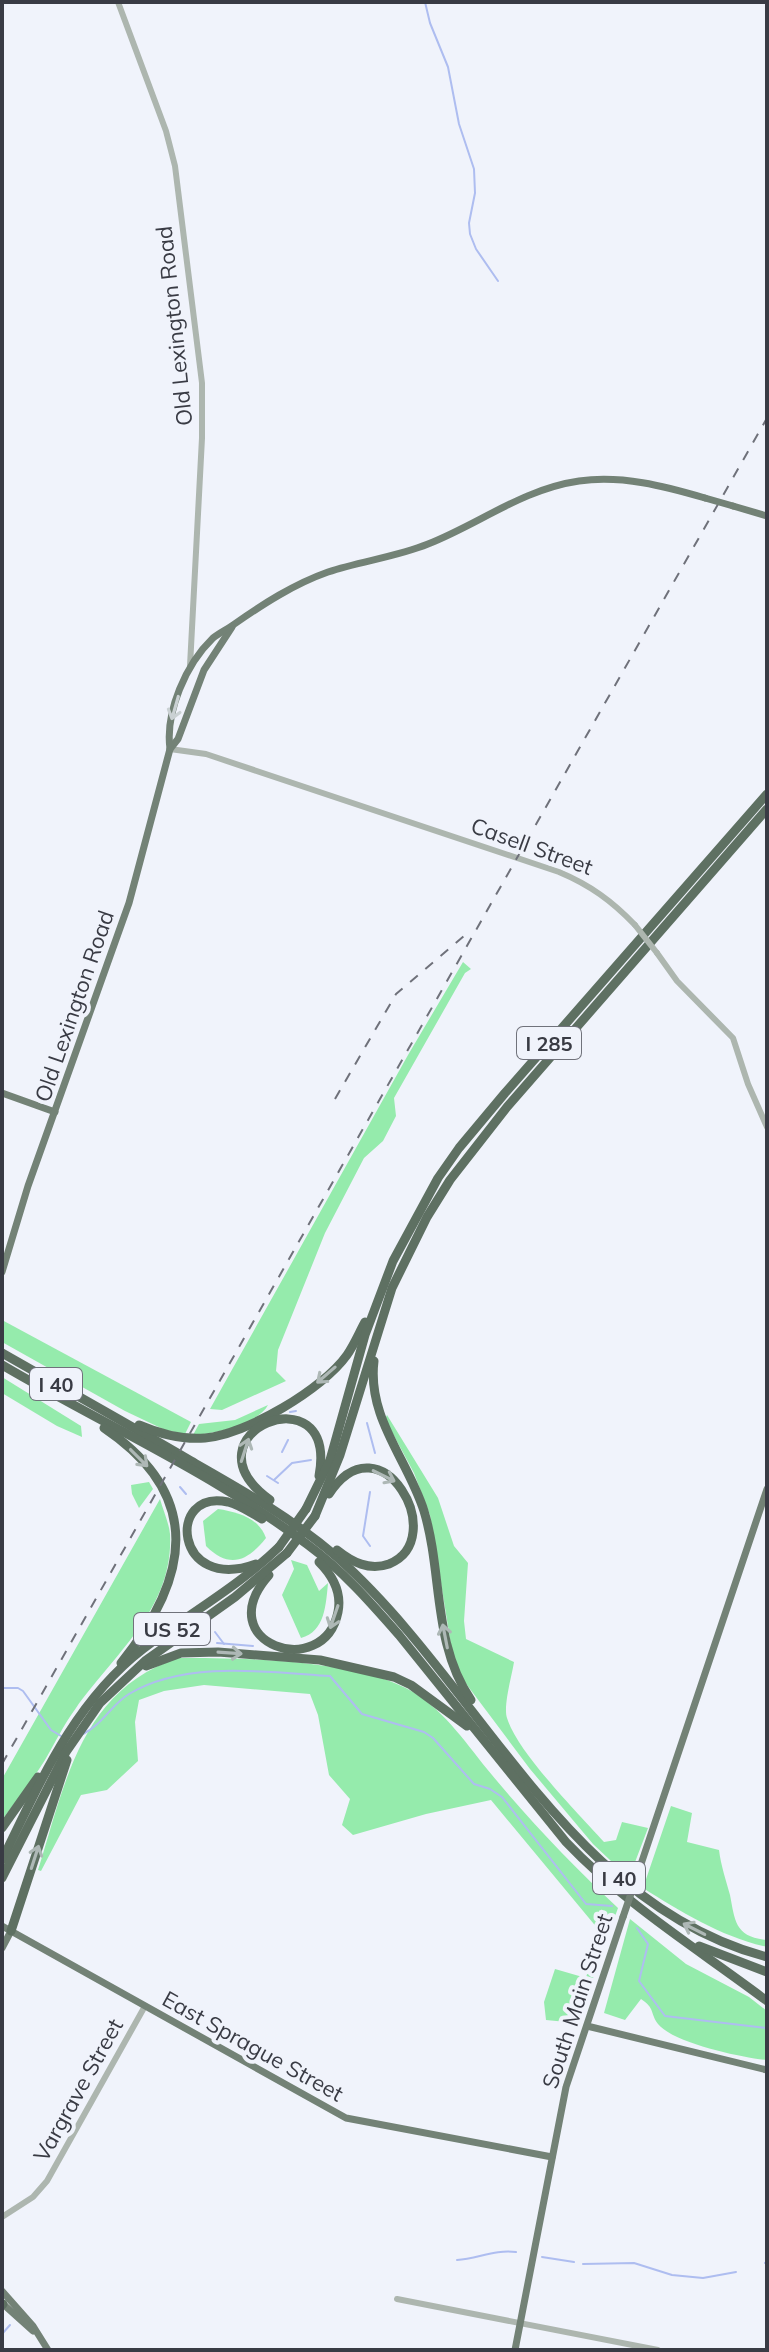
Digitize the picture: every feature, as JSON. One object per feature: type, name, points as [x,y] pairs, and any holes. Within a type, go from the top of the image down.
[{"type":"highway","name":"I 285","points":[[314,1507],[365,1335],[393,1261],[420,1209],[459,1148],[767,794]]},
{"type":"highway","name":"I 285","points":[[263,1563],[283,1550],[314,1507],[340,1455],[402,1266],[427,1217],[477,1143],[767,809]]},
{"type":"highway","points":[[111,1415],[167,1435],[188,1439],[224,1435],[263,1417],[326,1376],[346,1356],[393,1261]]},
{"type":"highway","points":[[384,1316],[373,1365],[375,1397],[384,1427],[424,1511],[449,1659],[506,1753]]},
{"type":"highway","name":"I 40","points":[[2,1353],[111,1415],[277,1517],[357,1576],[407,1628],[572,1833],[604,1866],[674,1919],[711,1938],[767,1957]]},
{"type":"highway","name":"I 40","points":[[2,1365],[277,1517]]},
{"type":"highway","points":[[54,1395],[112,1434],[138,1456],[164,1489],[175,1519],[175,1558],[160,1603],[138,1642],[89,1703]]},
{"type":"highway","points":[[263,1563],[230,1571],[207,1565],[190,1548],[186,1535],[188,1522],[199,1507],[217,1501],[234,1504],[264,1520],[277,1517],[247,1479],[241,1464],[247,1441],[268,1422],[293,1419],[304,1423],[315,1433],[321,1464],[314,1507]]},
{"type":"highway","points":[[283,1550],[257,1590],[251,1615],[257,1632],[266,1641],[278,1648],[297,1650],[322,1638],[335,1620],[339,1608],[335,1582],[316,1559],[313,1543],[325,1540],[355,1562],[375,1567],[398,1558],[412,1536],[408,1500],[397,1482],[382,1472],[364,1469],[352,1472],[314,1507]]},
{"type":"highway","name":"I 40","points":[[313,1543],[371,1603],[566,1842],[593,1870],[671,1931],[714,1954],[767,1972]]},
{"type":"highway","name":"US 52","points":[[68,1752],[100,1703],[129,1675],[254,1582],[283,1550]]},
{"type":"highway","name":"US 52","points":[[2,1860],[66,1733],[89,1703],[141,1651],[263,1563]]},
{"type":"highway","points":[[129,1675],[156,1660],[181,1653],[218,1652],[320,1660],[373,1670],[402,1681],[477,1732]]},
{"type":"highway","points":[[2,1878],[68,1752]]},
{"type":"highway","points":[[7,1929],[68,1752]]},
{"type":"highway","points":[[2,1828],[54,1755]]},
{"type":"highway","points":[[671,1931],[767,2001]]},
{"type":"main road","points":[[189,707],[192,689],[190,670],[209,642],[294,586],[328,572],[431,543],[495,510],[561,484],[609,479],[675,489],[767,516]]},
{"type":"main road","name":"Old Lexington Road","points":[[170,749],[178,739],[204,670],[233,625]]},
{"type":"main road","name":"Old Lexington Road","points":[[2,1272],[13,1229],[129,903],[170,749],[168,734],[178,696],[190,670]]},
{"type":"main road","points":[[2,1093],[55,1112]]},
{"type":"main road","name":"South Main Street","points":[[515,2350],[566,2087],[767,1489]]},
{"type":"main road","points":[[2,1948],[7,1929]]},
{"type":"main road","name":"East Sprague Street","points":[[7,1929],[346,2118],[552,2157]]},
{"type":"main road","points":[[587,2026],[767,2070]]},
{"type":"main road","points":[[3,2300],[48,2350]]},
{"type":"street","name":"Old Lexington Road","points":[[118,2],[166,131],[175,166],[202,383],[203,425],[190,670]]},
{"type":"street","name":"Casell Street","points":[[170,749],[206,754],[559,872],[596,889],[635,925],[677,981],[733,1038],[748,1084],[767,1127]]},
{"type":"street","name":"Vargrave Street","points":[[2,2217],[33,2197],[47,2181],[145,2006]]},
{"type":"street","points":[[397,2299],[658,2350]]},
{"type":"green space","points":[[463,962],[471,969],[465,973],[394,1098],[396,1116],[383,1141],[364,1158],[325,1233],[278,1350],[276,1371],[286,1381],[222,1410],[210,1409],[408,1055]]},
{"type":"green space","points":[[2,1320],[191,1422],[185,1434],[165,1430],[125,1411],[2,1342]]},
{"type":"green space","points":[[2,1377],[81,1426],[82,1437],[57,1426],[2,1393]]},
{"type":"green space","points":[[268,1405],[263,1412],[245,1423],[193,1435],[199,1424],[235,1420]]},
{"type":"green space","points":[[387,1415],[438,1498],[454,1546],[468,1563],[464,1621],[466,1639],[514,1662],[506,1713],[523,1748],[604,1842],[616,1840],[622,1822],[648,1828],[629,1878],[593,1844],[530,1769],[461,1677],[452,1651],[430,1515],[414,1473],[385,1419]]},
{"type":"green space","points":[[149,1482],[153,1489],[139,1508],[131,1485]]},
{"type":"green space","points":[[160,1499],[170,1534],[169,1561],[152,1607],[72,1714],[40,1768],[2,1820],[2,1779]]},
{"type":"green space","points":[[218,1509],[240,1514],[253,1521],[266,1538],[245,1557],[238,1560],[222,1558],[206,1546],[203,1521]]},
{"type":"green space","points":[[291,1560],[307,1565],[319,1591],[328,1583],[320,1623],[309,1635],[301,1638],[282,1595],[294,1569]]},
{"type":"green space","points":[[179,1658],[299,1663],[363,1673],[413,1692],[436,1710],[537,1827],[618,1908],[577,2023],[546,2020],[544,2002],[555,1969],[586,1978],[598,1929],[491,1800],[426,1814],[353,1835],[342,1825],[350,1799],[329,1775],[318,1715],[310,1694],[204,1685],[164,1691],[139,1700],[135,1722],[138,1761],[107,1790],[81,1795],[41,1871],[38,1870],[69,1773],[98,1716],[119,1692],[146,1672]]},
{"type":"green space","points":[[671,1806],[692,1813],[687,1842],[719,1850],[738,1926],[748,1935],[767,1940],[767,1947],[718,1930],[643,1888]]},
{"type":"green space","points":[[630,1919],[686,1964],[749,1997],[767,2011],[767,2060],[726,2053],[678,2037],[658,2024],[641,1999],[625,2020],[604,2013]]},
{"type":"waterway","points":[[425,2],[448,67],[459,124],[474,169],[475,193],[470,234],[476,249],[498,281]]},
{"type":"waterway","points":[[290,1412],[296,1411]]},
{"type":"waterway","points":[[367,1423],[375,1453]]},
{"type":"waterway","points":[[282,1452],[288,1440]]},
{"type":"waterway","points":[[274,1480],[292,1463],[311,1460]]},
{"type":"waterway","points":[[267,1476],[278,1483]]},
{"type":"waterway","points":[[180,1487],[186,1494]]},
{"type":"waterway","points":[[370,1492],[363,1536],[370,1546]]},
{"type":"waterway","points":[[215,1632],[224,1644]]},
{"type":"waterway","points":[[217,1643],[253,1646]]},
{"type":"waterway","points":[[83,1734],[129,1694],[151,1683],[176,1676],[227,1671],[330,1676],[362,1714],[424,1732],[433,1738],[474,1784],[502,1797],[586,1904],[612,1906]]},
{"type":"waterway","points":[[2,1688],[23,1691],[51,1730],[61,1736]]},
{"type":"waterway","points":[[637,1928],[648,1944],[639,1981],[665,2016],[767,2028]]},
{"type":"waterway","points":[[457,2260],[516,2252]]},
{"type":"waterway","points":[[542,2257],[574,2262]]},
{"type":"waterway","points":[[583,2264],[634,2263],[672,2275],[703,2278],[736,2272]]},
{"type":"waterway","points":[[2,2334],[10,2325]]},
{"type":"railway","points":[[2,1764],[767,418]]},
{"type":"railway","points":[[335,1099],[396,994],[471,930]]}]
